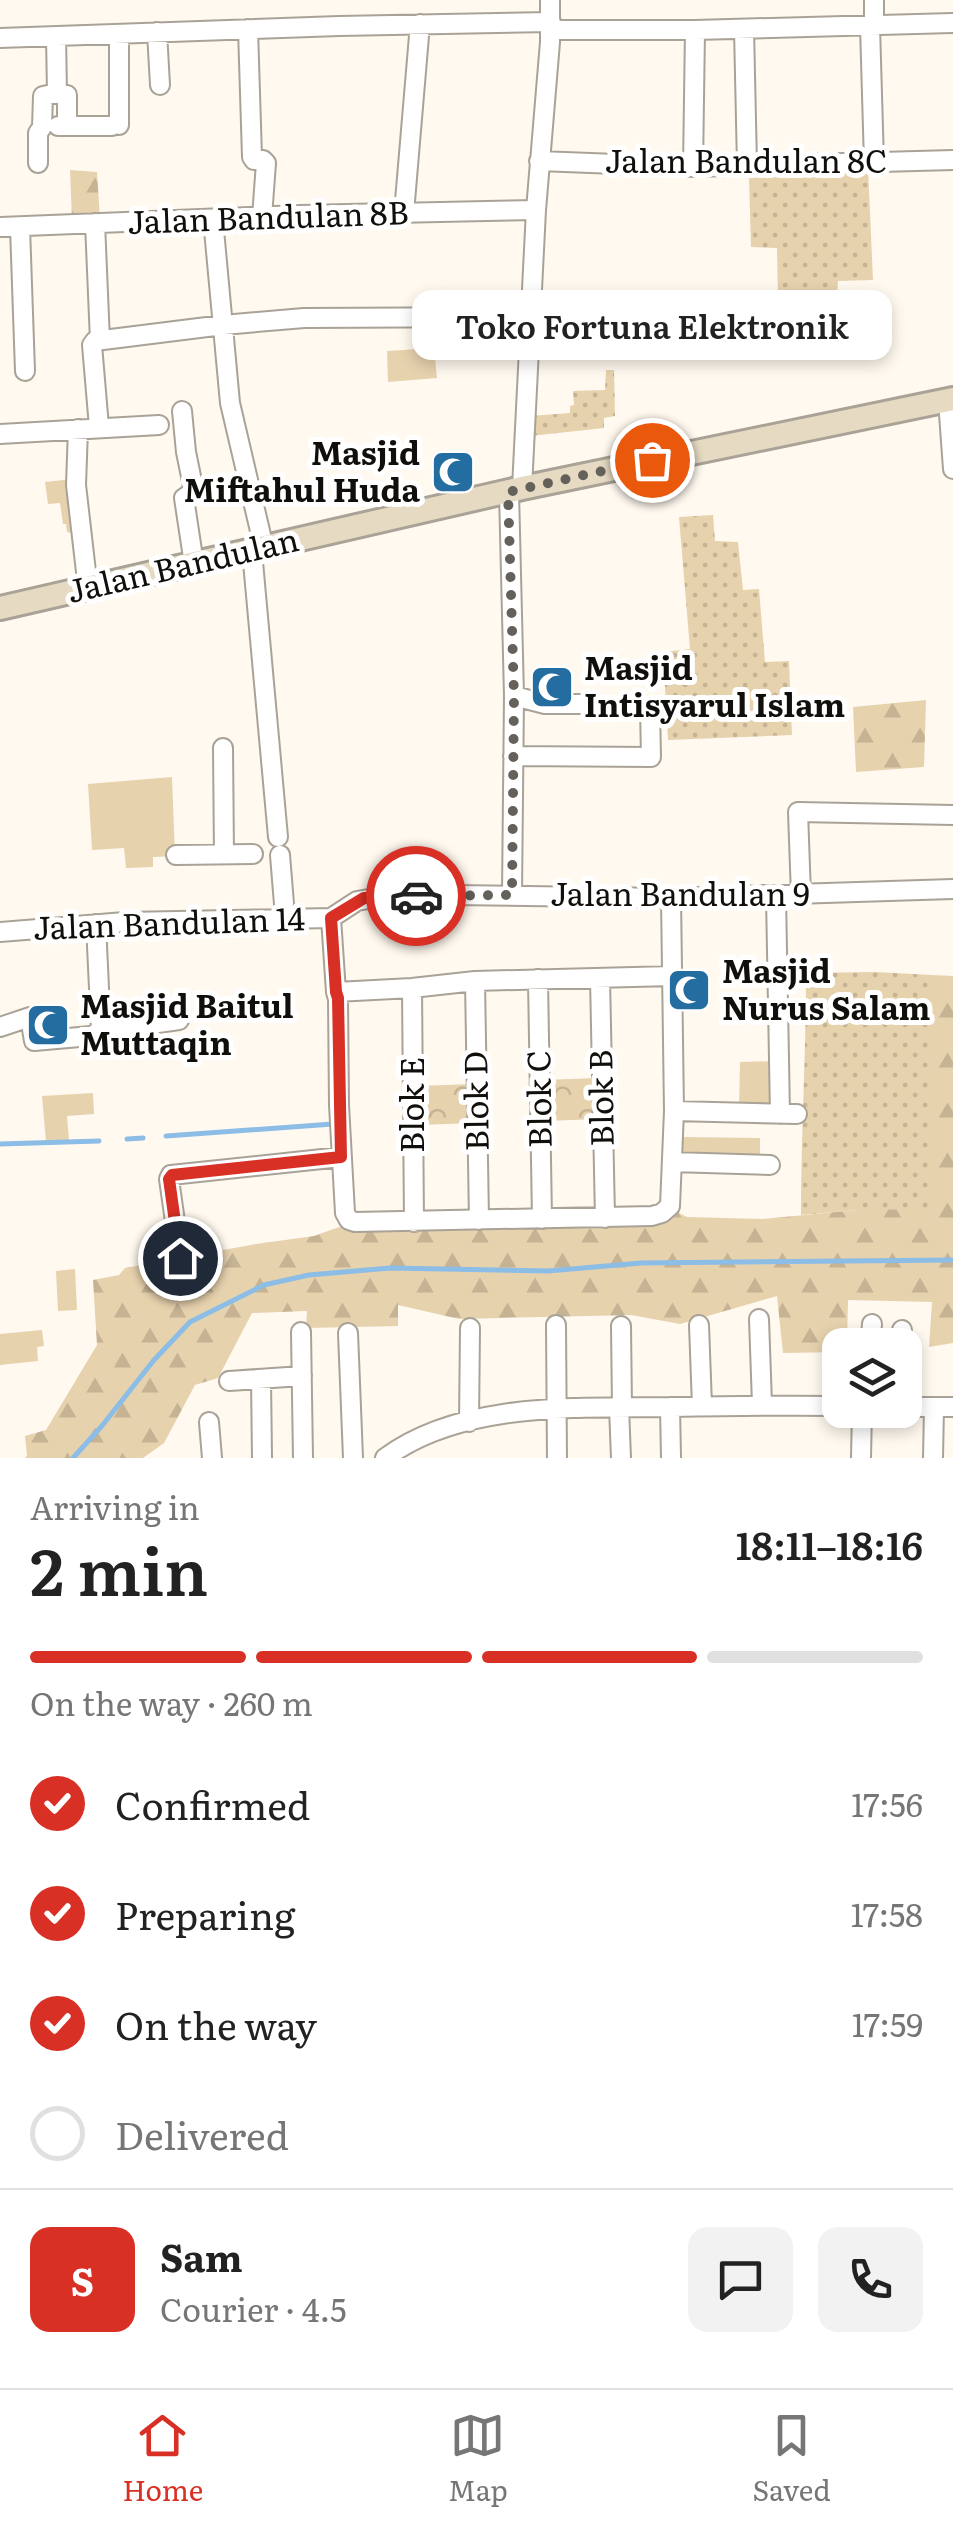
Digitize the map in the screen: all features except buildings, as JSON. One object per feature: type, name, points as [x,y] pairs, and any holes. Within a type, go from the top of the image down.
[{"type":"main road","name":"Jalan Bandulan","points":[[0,608],[515,490],[951,400]]},
{"type":"street","name":"Jalan Bandulan 9","points":[[550,0],[531,316],[515,490],[512,895],[671,898],[953,889]]},
{"type":"street","points":[[874,0],[874,163]]},
{"type":"street","points":[[0,38],[420,24],[695,30],[953,23]]},
{"type":"street","points":[[404,213],[420,24]]},
{"type":"street","points":[[248,29],[252,157],[266,164],[262,216]]},
{"type":"street","points":[[744,29],[747,166]]},
{"type":"street","points":[[693,168],[695,30]]},
{"type":"street","points":[[157,32],[160,85]]},
{"type":"street","points":[[42,126],[115,125],[119,34]]},
{"type":"street","points":[[56,36],[57,93]]},
{"type":"street","points":[[38,163],[43,96],[66,95],[67,126]]},
{"type":"street","name":"Jalan Bandulan 8C","points":[[539,161],[693,168],[953,160]]},
{"type":"street","name":"Jalan Bandulan 8B","points":[[0,227],[536,210]]},
{"type":"street","points":[[212,219],[230,403],[258,550],[284,913]]},
{"type":"street","points":[[95,223],[100,340]]},
{"type":"street","points":[[20,226],[24,371]]},
{"type":"street","points":[[99,427],[92,345],[100,340],[304,318],[531,316]]},
{"type":"street","points":[[951,400],[953,469]]},
{"type":"street","points":[[182,411],[194,491],[184,498],[194,564]]},
{"type":"street","points":[[0,434],[159,425]]},
{"type":"street","points":[[78,429],[76,485],[88,589]]},
{"type":"street","points":[[514,696],[545,704],[588,704]]},
{"type":"street","points":[[513,756],[651,757],[650,708]]},
{"type":"street","points":[[223,748],[224,854]]},
{"type":"street","points":[[801,896],[798,812],[953,815]]},
{"type":"street","points":[[176,855],[253,854]]},
{"type":"street","name":"Jalan Bandulan 14","points":[[0,932],[284,913],[331,918],[364,898],[512,895]]},
{"type":"street","points":[[674,1110],[788,1114],[776,896]]},
{"type":"street","points":[[331,918],[347,1218],[355,1222],[414,1222],[652,1216],[670,1206],[674,1110],[671,898]]},
{"type":"street","points":[[96,924],[100,1030]]},
{"type":"street","points":[[336,992],[475,981],[672,976]]},
{"type":"street","name":"Blok B","points":[[600,978],[605,1218]]},
{"type":"street","name":"Blok C","points":[[538,979],[542,1219]]},
{"type":"street","name":"Blok D","points":[[475,981],[479,1220]]},
{"type":"street","name":"Blok E","points":[[412,988],[414,1222]]},
{"type":"street","points":[[0,1026],[30,1016],[34,1041],[91,1036],[100,1030],[179,1020]]},
{"type":"street","points":[[180,1258],[169,1179],[172,1175],[341,1157]]},
{"type":"street","points":[[672,1162],[770,1165]]},
{"type":"street","points":[[759,1319],[762,1404]]},
{"type":"street","points":[[872,1324],[872,1328]]},
{"type":"street","points":[[556,1325],[557,1458]]},
{"type":"street","points":[[698,1325],[702,1406]]},
{"type":"street","points":[[621,1326],[621,1458]]},
{"type":"street","points":[[469,1422],[470,1328]]},
{"type":"street","points":[[301,1332],[303,1458]]},
{"type":"street","points":[[348,1334],[353,1458]]},
{"type":"street","points":[[229,1381],[302,1376]]},
{"type":"street","points":[[261,1379],[262,1458]]},
{"type":"street","points":[[385,1458],[418,1437],[469,1422],[556,1409],[822,1406]]},
{"type":"street","points":[[670,1407],[671,1458]]},
{"type":"street","points":[[933,1458],[944,1407]]},
{"type":"street","points":[[209,1422],[212,1458]]},
{"type":"street","points":[[861,1458],[862,1428]]},
{"type":"green space","points":[[836,168],[868,168],[873,280],[838,281],[837,297],[778,302],[777,248],[751,247],[749,178],[836,175]]},
{"type":"green space","points":[[70,170],[97,172],[100,219],[72,220]]},
{"type":"green space","points":[[434,348],[437,378],[388,382],[387,351]]},
{"type":"green space","points":[[606,370],[614,370],[615,416],[604,418],[604,428],[530,436],[530,416],[570,413],[573,391],[605,390]]},
{"type":"green space","points":[[73,479],[83,565],[75,566],[71,533],[63,524],[60,503],[48,504],[45,482]]},
{"type":"green space","points":[[713,515],[715,541],[738,542],[743,590],[759,589],[765,662],[789,661],[792,735],[668,740],[663,652],[690,649],[679,517]]},
{"type":"green space","points":[[926,700],[924,767],[856,772],[853,707]]},
{"type":"green space","points":[[172,777],[175,856],[153,857],[153,867],[126,868],[124,848],[92,850],[88,784]]},
{"type":"green space","points":[[806,973],[932,975],[932,1210],[801,1215]]},
{"type":"green space","points":[[932,975],[953,976],[953,1343],[929,1347],[932,1302],[848,1300],[847,1328],[822,1328],[822,1352],[783,1353],[777,1296],[680,1324],[631,1315],[459,1319],[398,1305],[398,1326],[306,1328],[307,1311],[252,1313],[218,1378],[195,1385],[164,1443],[143,1458],[25,1458],[25,1436],[46,1430],[97,1345],[93,1280],[119,1275],[125,1268],[314,1236],[342,1226],[348,1231],[607,1224],[675,1211],[687,1217],[763,1219],[857,1210],[932,1209]]},
{"type":"green space","points":[[777,1061],[775,1108],[739,1108],[740,1062]]},
{"type":"green space","points":[[598,1078],[599,1119],[545,1121],[544,1080]]},
{"type":"green space","points":[[473,1084],[475,1123],[419,1125],[418,1086]]},
{"type":"green space","points":[[93,1093],[94,1114],[67,1116],[69,1140],[46,1142],[42,1096]]},
{"type":"green space","points":[[682,1137],[760,1138],[760,1162],[681,1159]]},
{"type":"green space","points":[[75,1269],[77,1310],[58,1311],[56,1271]]},
{"type":"green space","points":[[42,1330],[44,1346],[37,1347],[38,1361],[0,1365],[0,1334]]},
{"type":"waterway","points":[[166,1136],[333,1124]]},
{"type":"waterway","points":[[127,1139],[143,1138]]},
{"type":"waterway","points":[[0,1144],[99,1141]]},
{"type":"waterway","points":[[73,1458],[190,1322],[264,1285],[309,1275],[390,1268],[548,1271],[641,1263],[953,1260]]},
{"type":"way so far","points":[[416,896],[512,895],[514,696],[508,492],[652,460]]},
{"type":"place","name":"Toko Fortuna Elektronik","points":[[652,460]]},
{"type":"place","name":"Masjid Miftahul Huda","points":[[453,472]]},
{"type":"place","name":"Masjid Intisyarul Islam","points":[[552,687]]},
{"type":"place","name":"Masjid Nurus Salam","points":[[689,990]]},
{"type":"place","name":"Masjid Baitul Muttaqin","points":[[48,1025]]},
{"type":"route","points":[[180,1258],[170,1176],[341,1157],[338,998],[331,918],[364,898],[416,896]]}]
